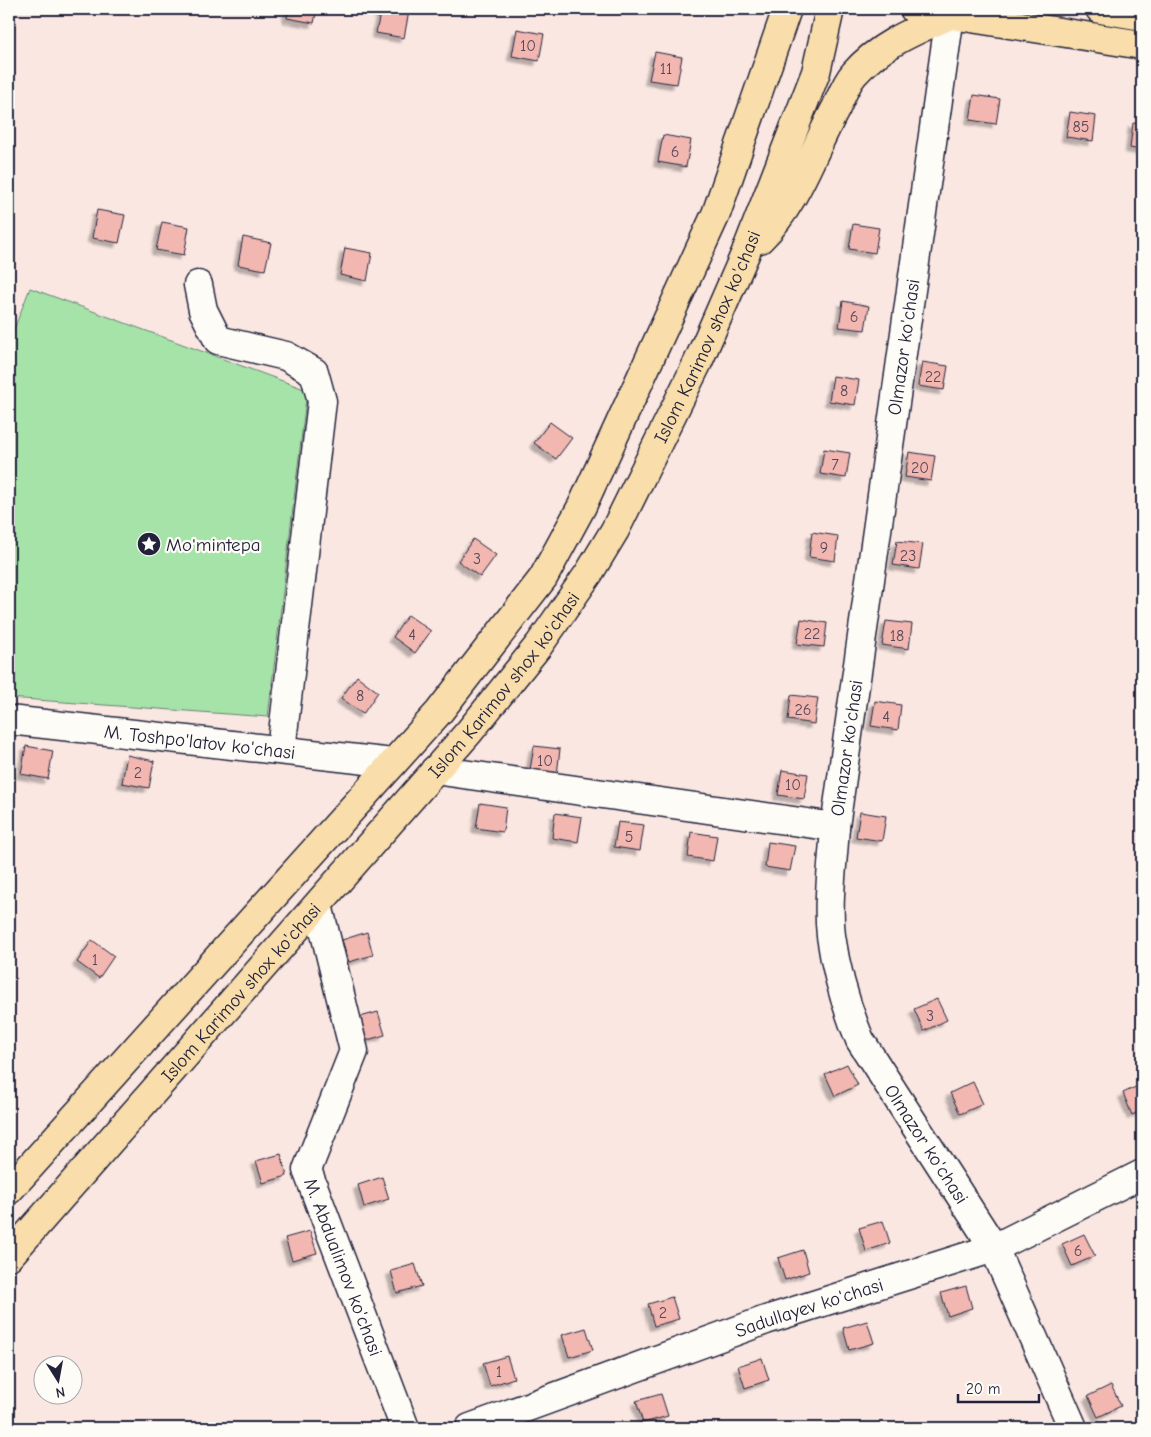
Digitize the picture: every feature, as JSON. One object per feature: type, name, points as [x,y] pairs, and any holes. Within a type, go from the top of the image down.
[{"type":"main road","name":"Islom Karimov shox ko'chasi","points":[[9,1190],[439,712],[543,578],[582,506],[716,214],[787,9]]},
{"type":"main road","name":"Islom Karimov shox ko'chasi","points":[[9,1256],[469,732],[539,645],[589,573],[615,530],[698,362],[746,252],[816,72],[830,9]]},
{"type":"main road","points":[[914,9],[1142,45]]},
{"type":"main road","points":[[1100,9],[1142,16]]},
{"type":"main road","points":[[746,252],[769,230],[784,209],[802,179],[826,126],[853,75],[876,53],[906,35],[950,15]]},
{"type":"main road","points":[[136,1049],[166,1078]]},
{"type":"street","name":"Olmazor ko'chasi","points":[[950,15],[835,828],[830,899],[831,934],[836,968],[846,1004],[864,1048],[994,1248],[1073,1428]]},
{"type":"street","points":[[198,285],[203,310],[218,340],[286,356],[314,372],[322,401],[280,750]]},
{"type":"street","name":"M. Toshpo'latov ko'chasi","points":[[9,720],[392,763]]},
{"type":"street","points":[[435,770],[835,828]]},
{"type":"street","name":"M. Abdualimov ko'chasi","points":[[318,905],[354,1051],[308,1170],[405,1428]]},
{"type":"street","name":"Sadullayev ko'chasi","points":[[470,1428],[766,1320],[994,1248],[1142,1174]]},
{"type":"green space","name":"Mo'mintepa","points":[[30,288],[307,390],[268,717],[9,698],[9,342]]},
{"type":"building","points":[[288,9],[317,9],[314,23],[287,18]]},
{"type":"building","points":[[381,9],[409,11],[404,38],[376,33]]},
{"type":"building","points":[[517,29],[544,34],[539,61],[512,56]]},
{"type":"building","points":[[655,52],[682,57],[677,84],[649,80]]},
{"type":"building","points":[[974,95],[1000,99],[996,124],[970,120]]},
{"type":"building","points":[[1070,112],[1096,116],[1093,141],[1066,137]]},
{"type":"building","points":[[1133,123],[1142,124],[1142,150],[1130,148]]},
{"type":"building","points":[[663,135],[691,140],[686,167],[658,162]]},
{"type":"building","points":[[97,210],[125,215],[119,243],[92,238]]},
{"type":"building","points":[[162,222],[189,227],[184,255],[156,250]]},
{"type":"building","points":[[853,224],[879,228],[875,253],[849,249]]},
{"type":"building","points":[[243,237],[271,243],[265,270],[238,265]]},
{"type":"building","points":[[345,248],[372,253],[367,281],[340,275]]},
{"type":"building","points":[[843,301],[869,306],[865,330],[839,327]]},
{"type":"building","points":[[922,362],[948,366],[944,390],[918,386]]},
{"type":"building","points":[[833,376],[859,380],[855,405],[829,401]]},
{"type":"building","points":[[550,422],[572,438],[556,459],[534,443]]},
{"type":"building","points":[[824,449],[850,453],[846,478],[820,474]]},
{"type":"building","points":[[909,452],[935,456],[931,481],[905,477]]},
{"type":"building","points":[[812,532],[838,536],[835,561],[809,557]]},
{"type":"building","points":[[473,539],[496,555],[480,577],[458,561]]},
{"type":"building","points":[[897,541],[923,544],[919,569],[893,565]]},
{"type":"building","points":[[408,615],[431,631],[415,653],[393,637]]},
{"type":"building","points":[[801,619],[827,623],[824,647],[797,644]]},
{"type":"building","points":[[886,621],[912,624],[909,649],[882,645]]},
{"type":"building","points":[[357,676],[378,692],[363,714],[341,698]]},
{"type":"building","points":[[791,695],[818,698],[814,724],[788,720]]},
{"type":"building","points":[[875,701],[901,705],[898,730],[871,726]]},
{"type":"building","points":[[26,746],[53,751],[48,779],[21,774]]},
{"type":"building","points":[[534,746],[560,749],[557,775],[530,770]]},
{"type":"building","points":[[127,755],[154,761],[149,788],[122,783]]},
{"type":"building","points":[[782,770],[808,774],[804,799],[778,795]]},
{"type":"building","points":[[480,803],[506,807],[503,832],[476,828]]},
{"type":"building","points":[[860,812],[886,816],[882,841],[856,837]]},
{"type":"building","points":[[555,813],[582,817],[578,842],[552,838]]},
{"type":"building","points":[[618,822],[644,825],[640,851],[614,847]]},
{"type":"building","points":[[691,832],[717,836],[713,861],[688,857]]},
{"type":"building","points":[[768,842],[795,846],[790,871],[765,867]]},
{"type":"building","points":[[367,932],[373,955],[349,962],[342,940]]},
{"type":"building","points":[[92,940],[114,956],[99,978],[77,962]]},
{"type":"building","points":[[937,999],[947,1020],[924,1031],[914,1009]]},
{"type":"building","points":[[378,1012],[385,1035],[360,1042],[353,1019]]},
{"type":"building","points":[[847,1064],[858,1085],[835,1096],[825,1074]]},
{"type":"building","points":[[973,1082],[983,1104],[960,1114],[950,1093]]},
{"type":"building","points":[[1142,1084],[1142,1110],[1132,1115],[1123,1093]]},
{"type":"building","points":[[281,1154],[287,1176],[263,1183],[256,1161]]},
{"type":"building","points":[[382,1177],[389,1199],[364,1207],[358,1185]]},
{"type":"building","points":[[883,1221],[890,1243],[866,1251],[859,1228]]},
{"type":"building","points":[[310,1231],[317,1253],[292,1260],[285,1238]]},
{"type":"building","points":[[1084,1234],[1095,1256],[1072,1266],[1062,1244]]},
{"type":"building","points":[[803,1250],[809,1272],[785,1280],[778,1258]]},
{"type":"building","points":[[415,1264],[422,1286],[397,1293],[391,1271]]},
{"type":"building","points":[[966,1286],[972,1308],[948,1316],[941,1293]]},
{"type":"building","points":[[672,1297],[679,1319],[654,1326],[648,1304]]},
{"type":"building","points":[[867,1321],[874,1343],[849,1350],[843,1328]]},
{"type":"building","points":[[586,1328],[593,1350],[569,1357],[562,1335]]},
{"type":"building","points":[[507,1356],[514,1378],[490,1386],[483,1363]]},
{"type":"building","points":[[762,1358],[769,1380],[745,1388],[738,1366]]},
{"type":"building","points":[[1111,1385],[1121,1406],[1098,1417],[1088,1396]]},
{"type":"building","points":[[661,1394],[668,1416],[643,1423],[636,1401]]},
{"type":"place","name":"Mo'mintepa","points":[[149,544]]}]
